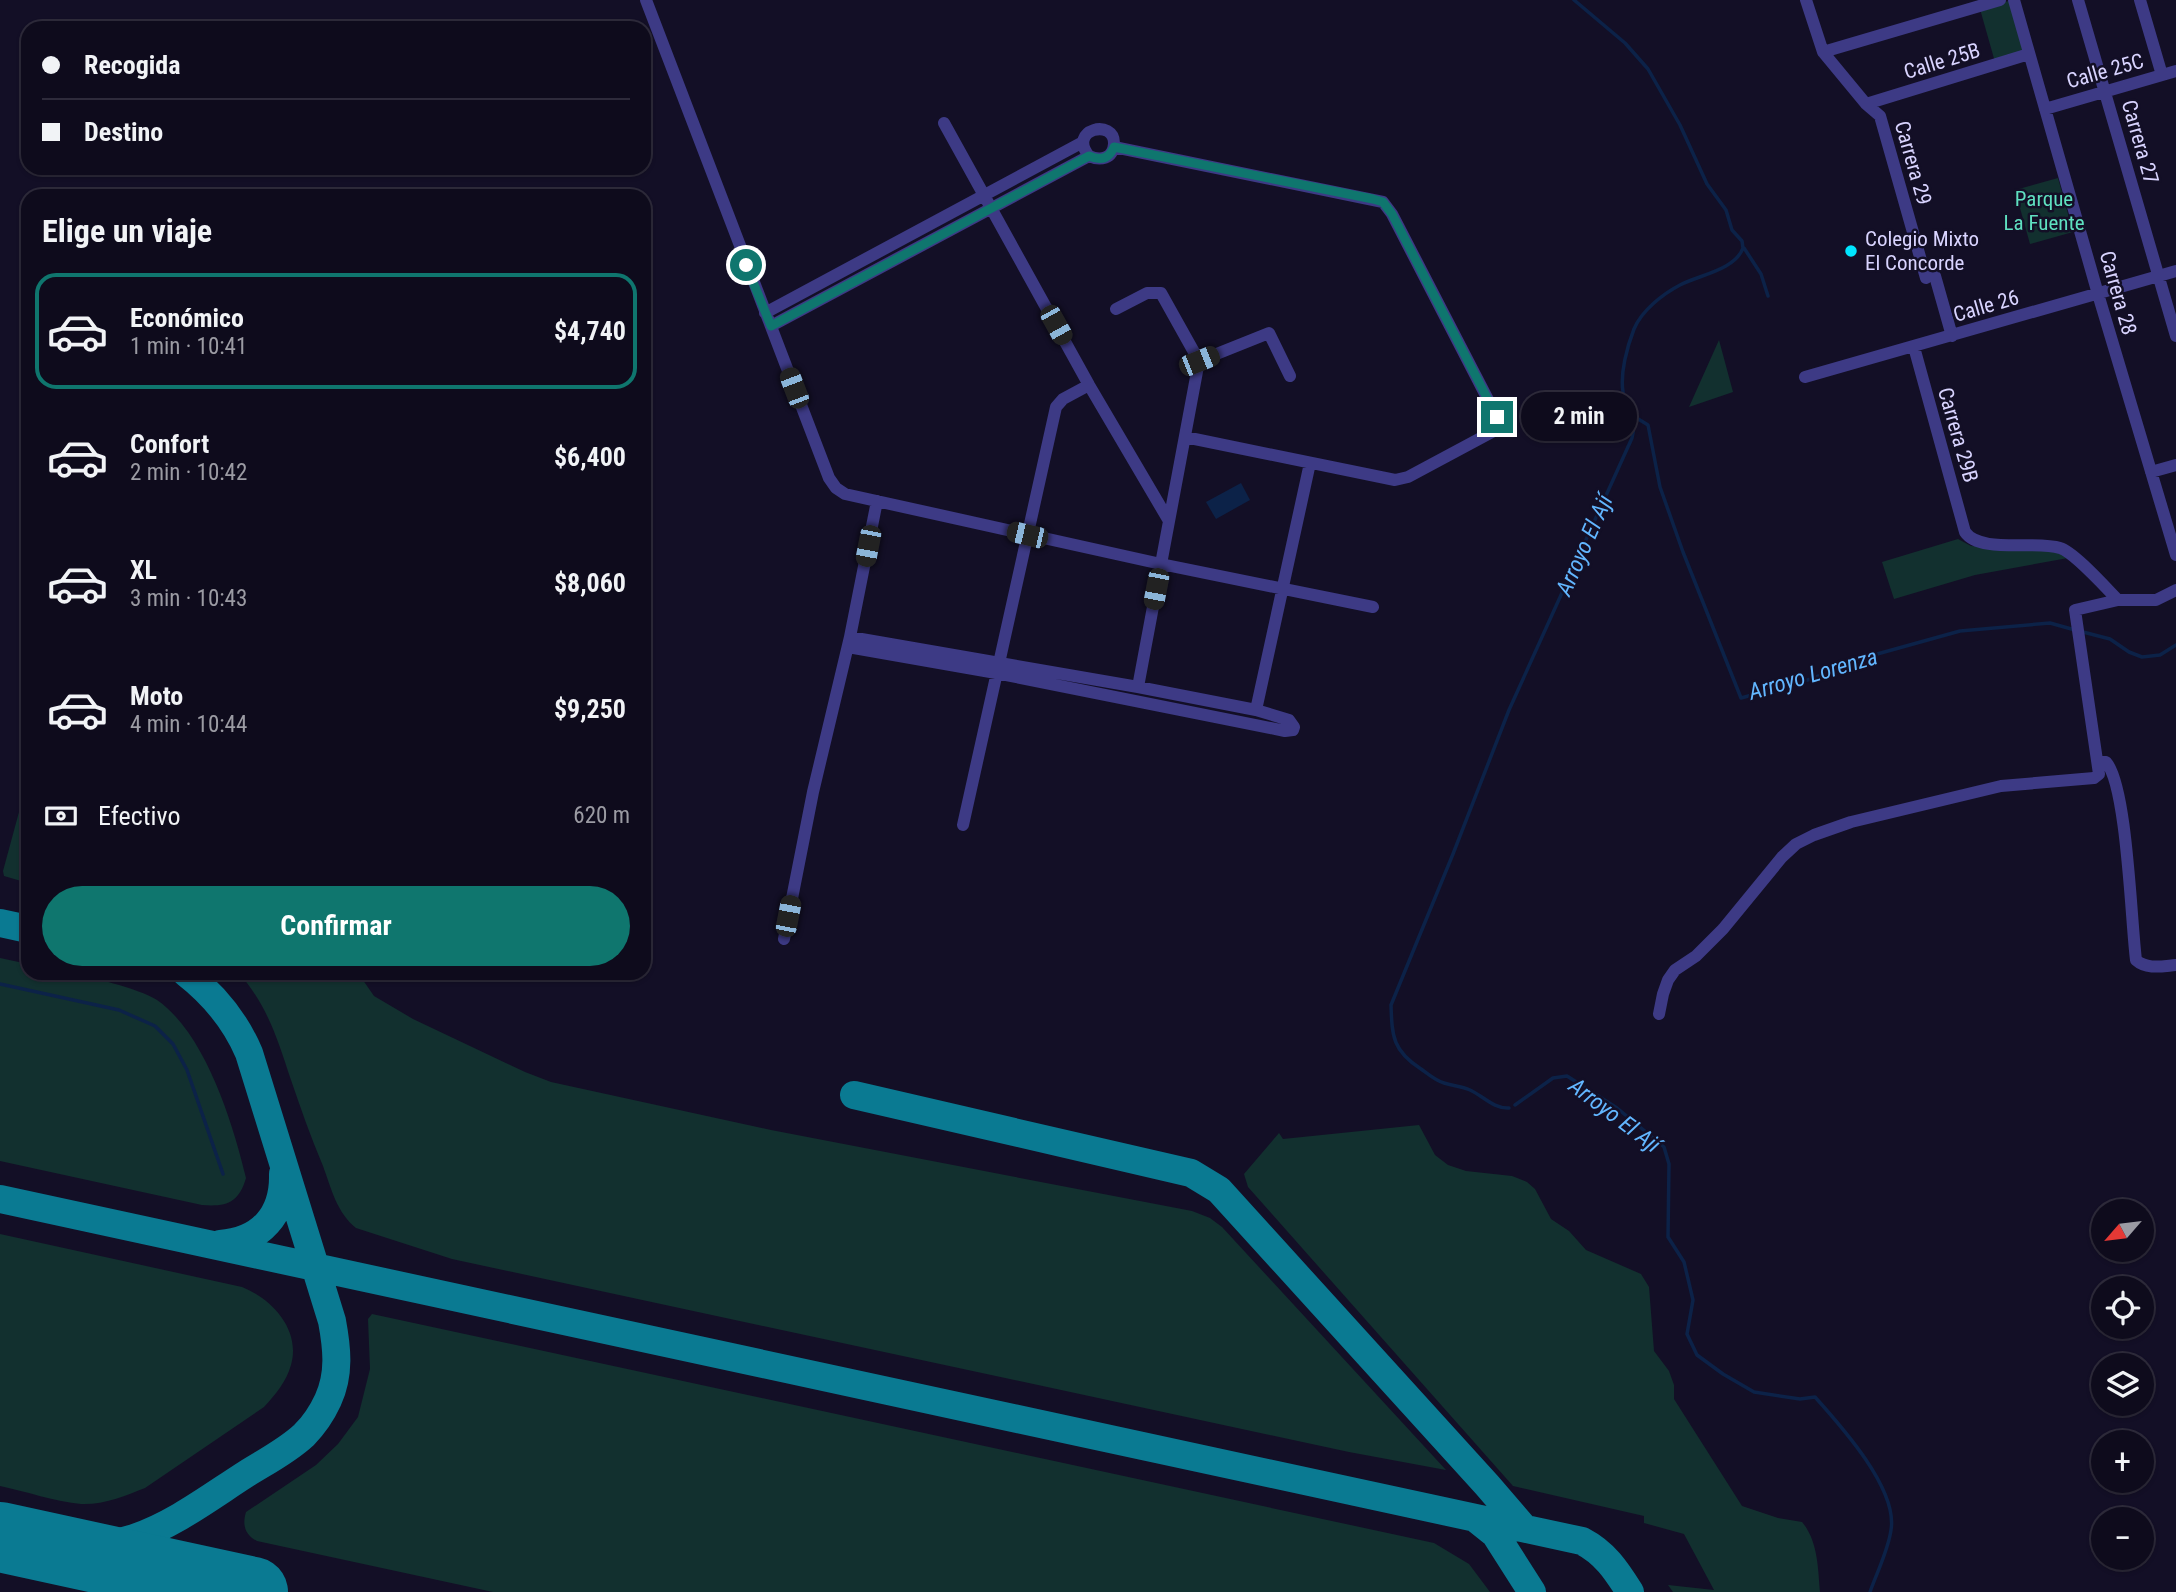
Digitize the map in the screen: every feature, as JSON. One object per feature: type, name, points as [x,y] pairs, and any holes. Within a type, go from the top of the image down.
[{"type":"street","points":[[646,0],[829,478],[836,488],[845,494],[1027,535],[1373,607]]},
{"type":"street","points":[[1805,0],[1823,52],[1866,104]]},
{"type":"street","points":[[1823,52],[2000,0]]},
{"type":"street","name":"Carrera 28","points":[[2014,0],[2176,555]]},
{"type":"street","name":"Carrera 27","points":[[2078,0],[2176,336]]},
{"type":"street","points":[[2140,0],[2162,75]]},
{"type":"street","name":"Calle 25B","points":[[1866,104],[2029,54]]},
{"type":"street","name":"Calle 25C","points":[[2045,109],[2176,71]]},
{"type":"street","name":"Carrera 29","points":[[1866,104],[1880,116],[1930,277],[1952,336]]},
{"type":"street","points":[[944,123],[1089,385],[1169,521]]},
{"type":"street","points":[[1093,129],[1102,129],[1109,132],[1114,147],[1111,154],[1104,159],[1096,159],[1084,150],[1083,142],[1086,134],[1093,129]]},
{"type":"street","points":[[765,313],[1083,142]]},
{"type":"street","points":[[1114,147],[1383,202],[1392,214],[1497,417],[1492,432],[1401,480],[1185,437]]},
{"type":"street","points":[[771,326],[1089,156]]},
{"type":"street","name":"Calle 26","points":[[1805,377],[2176,271]]},
{"type":"street","points":[[1116,309],[1147,293],[1161,293],[1199,361],[1138,687]]},
{"type":"street","points":[[1199,361],[1269,332],[1290,376]]},
{"type":"street","name":"Carrera 29B","points":[[1914,347],[1965,532],[1969,538],[1982,543],[2062,548],[2118,600]]},
{"type":"street","points":[[963,825],[1056,407],[1063,399],[1089,385]]},
{"type":"street","points":[[1256,710],[1310,463]]},
{"type":"street","points":[[2151,472],[2176,465]]},
{"type":"street","points":[[783,939],[813,792],[849,642],[877,501]]},
{"type":"street","points":[[1660,1014],[1663,994],[1675,970],[1696,956],[1723,929],[1782,857],[1796,844],[1851,822],[2001,786],[2094,778],[2099,774],[2075,610],[2118,600],[2156,600],[2176,590]]},
{"type":"street","points":[[849,642],[997,668],[1138,687],[1256,710],[1289,720],[1293,723],[1293,730],[1285,731],[997,668]]},
{"type":"street","points":[[2097,760],[2106,762],[2114,774],[2122,813],[2136,960],[2140,964],[2153,967],[2176,965]]},
{"type":"green space","points":[[2012,0],[2026,53],[1995,62],[1980,9]]},
{"type":"green space","name":"Parque La Fuente","points":[[2058,178],[2073,232],[2030,244],[2015,190]]},
{"type":"green space","points":[[1719,340],[1733,392],[1689,407]]},
{"type":"green space","points":[[1958,539],[1971,546],[2050,551],[2068,558],[1975,575],[1894,599],[1882,562]]},
{"type":"green space","points":[[21,805],[21,881],[4,876],[3,871]]},
{"type":"green space","points":[[0,958],[21,962],[21,980],[99,980],[149,996],[174,1015],[203,1056],[215,1081],[246,1178],[240,1193],[230,1202],[202,1205],[0,1161]]},
{"type":"green space","points":[[244,980],[363,980],[374,996],[413,1019],[551,1082],[771,1130],[1192,1211],[1210,1218],[1222,1227],[1446,1470],[1349,1452],[452,1259],[356,1228],[335,1200],[271,1024]]},
{"type":"green space","points":[[1419,1125],[1435,1155],[1448,1165],[1466,1171],[1512,1176],[1527,1182],[1535,1189],[1551,1219],[1569,1231],[1586,1250],[1641,1274],[1649,1287],[1654,1351],[1669,1371],[1674,1385],[1674,1399],[1742,1506],[1778,1518],[1802,1522],[1814,1546],[1820,1592],[1673,1592],[1668,1585],[1714,1590],[1684,1534],[1644,1523],[1644,1516],[1513,1486],[1248,1187],[1244,1174],[1279,1133],[1283,1139]]},
{"type":"green space","points":[[0,1234],[242,1287],[253,1292],[273,1308],[288,1328],[293,1352],[286,1377],[264,1407],[145,1488],[130,1494],[81,1504],[0,1486]]},
{"type":"green space","points":[[372,1314],[1434,1543],[1469,1564],[1490,1592],[493,1592],[257,1541],[246,1529],[246,1512],[316,1465],[338,1444],[358,1417],[370,1369],[368,1319]]},
{"type":"water","points":[[1241,483],[1250,500],[1216,519],[1206,502]]},
{"type":"waterway","name":"Arroyo El Ají","points":[[1509,1108],[1493,1104],[1467,1089],[1438,1081],[1405,1056],[1394,1035],[1391,1005],[1509,710],[1632,438],[1634,424],[1624,399],[1622,377],[1634,329],[1642,315],[1660,298],[1680,285],[1725,267],[1743,248],[1742,241],[1732,230],[1726,210],[1707,184],[1680,125],[1648,69],[1625,43],[1574,0]]},
{"type":"waterway","points":[[1744,248],[1761,274],[1768,296]]},
{"type":"waterway","name":"Arroyo Lorenza","points":[[1635,417],[1648,425],[1660,487],[1741,698],[1811,679],[1870,656],[1960,631],[2050,623],[2075,630]]},
{"type":"waterway","name":"Arroyo Lorenza","points":[[2083,632],[2110,639],[2142,657],[2160,655],[2176,645]]},
{"type":"waterway","points":[[0,984],[119,1010],[155,1026],[173,1044],[187,1070],[223,1174]]},
{"type":"waterway","name":"Arroyo El Ají","points":[[1515,1105],[1553,1078],[1567,1076],[1617,1108],[1664,1147],[1669,1164],[1668,1237],[1684,1262],[1693,1300],[1687,1334],[1697,1355],[1754,1392],[1800,1399],[1815,1397],[1865,1459],[1886,1496],[1891,1514],[1887,1546],[1870,1592]]},
{"type":"taxiway","points":[[0,923],[21,928]]},
{"type":"taxiway","points":[[49,1548],[113,1544],[149,1532],[178,1518],[304,1435],[323,1410],[332,1390],[336,1371],[332,1321],[249,1053],[223,1009],[194,980]]},
{"type":"taxiway","points":[[854,1095],[1191,1173],[1219,1190],[1524,1528]]},
{"type":"taxiway","points":[[220,1244],[247,1238],[267,1223],[279,1202],[283,1174]]},
{"type":"taxiway","points":[[0,1199],[1582,1541],[1604,1557],[1630,1592]]},
{"type":"taxiway","points":[[1475,1518],[1495,1534],[1532,1592]]},
{"type":"runway","points":[[0,1537],[253,1592]]},
{"type":"place","name":"Colegio Mixto El Concorde","points":[[1851,251]]},
{"type":"route","points":[[746,265],[771,326],[1089,156],[1104,159],[1111,154],[1114,147],[1373,199],[1383,202],[1392,214],[1497,417]]}]
